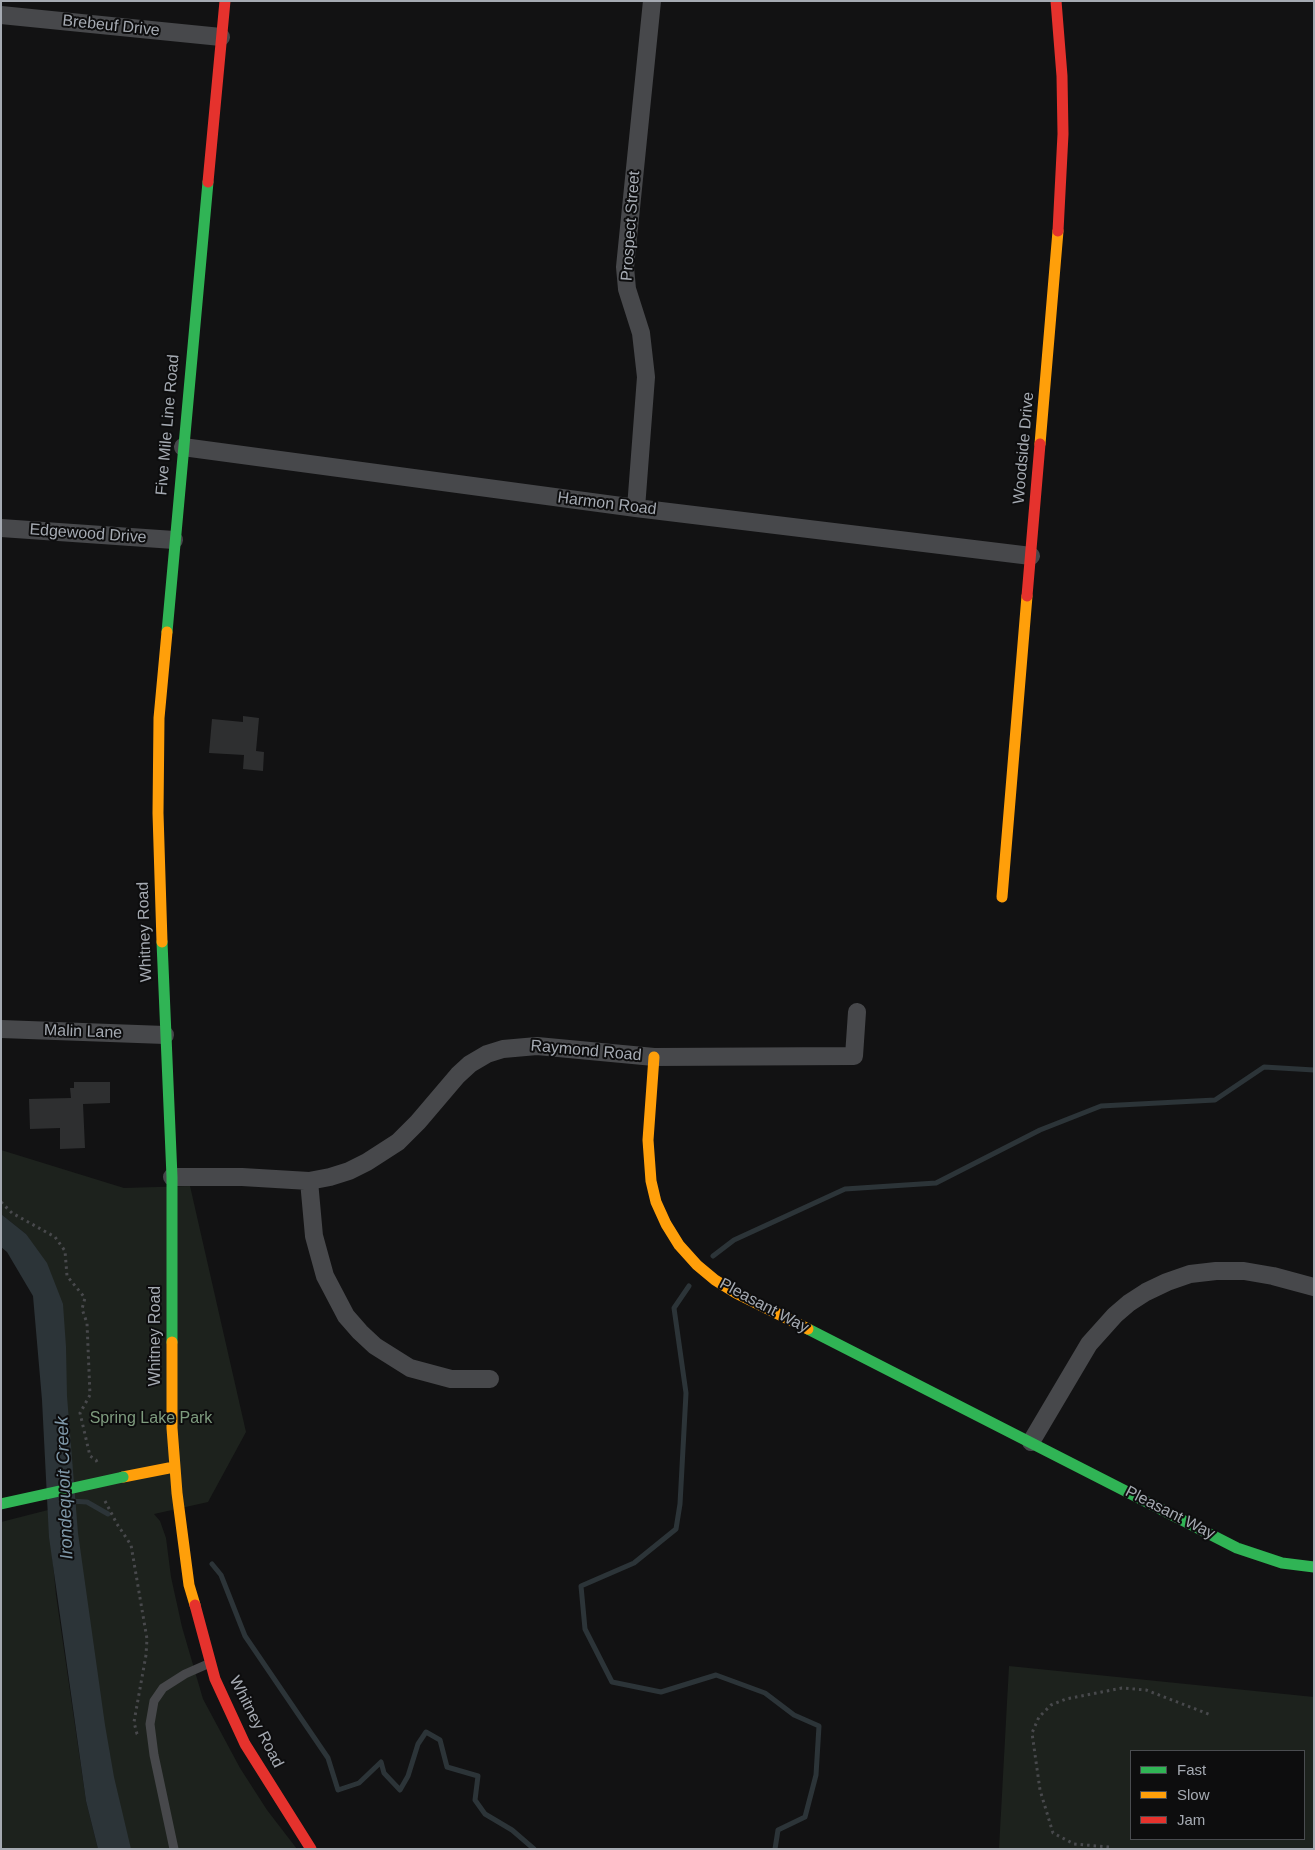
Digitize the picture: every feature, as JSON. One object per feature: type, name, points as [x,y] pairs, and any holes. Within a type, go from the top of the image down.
[{"type":"main road","name":"Five Mile Line Road","points":[[159,852],[157,772],[159,718],[224,1]]},
{"type":"main road","name":"Woodside Drive","points":[[1002,897],[1060,203],[1062,76],[1056,1]]},
{"type":"main road","name":"Whitney Road","points":[[159,852],[164,1034],[172,1177],[172,1428],[174,1467],[189,1585],[215,1679],[245,1744],[311,1849]]},
{"type":"main road","name":"Pleasant Way","points":[[654,1057],[648,1140],[651,1181],[656,1202],[666,1224],[679,1245],[697,1265],[715,1280],[736,1293],[1237,1548],[1282,1563],[1314,1568]]},
{"type":"main road","points":[[1,1504],[174,1467]]},
{"type":"street","name":"Prospect Street","points":[[636,508],[646,377],[641,333],[627,289],[625,266],[652,1]]},
{"type":"street","name":"Brebeuf Drive","points":[[1,15],[221,37]]},
{"type":"street","name":"Harmon Road","points":[[183,448],[636,508],[1031,556]]},
{"type":"street","name":"Edgewood Drive","points":[[1,528],[174,540]]},
{"type":"street","name":"Raymond Road","points":[[172,1177],[242,1177],[309,1181],[330,1178],[349,1171],[383,1153],[398,1142],[470,1064],[487,1054],[503,1049],[537,1046],[654,1057],[854,1056],[857,1012]]},
{"type":"street","name":"Malin Lane","points":[[1,1029],[164,1034]]},
{"type":"street","points":[[309,1181],[314,1236],[325,1276],[346,1316],[360,1332],[375,1346],[410,1368],[452,1379],[490,1379]]},
{"type":"street","points":[[1031,1442],[1089,1344],[1115,1315],[1146,1292],[1190,1274],[1216,1271],[1251,1272],[1314,1287]]},
{"type":"lane","points":[[174,1849],[154,1755],[150,1724],[154,1701],[163,1688],[186,1674],[210,1663]]},
{"type":"path","points":[[1109,1847],[1074,1844],[1053,1833],[1040,1790],[1032,1733],[1038,1717],[1051,1706],[1066,1699],[1122,1688],[1146,1690],[1211,1715]]},
{"type":"green space","name":"Spring Lake Park","points":[[1,1150],[124,1188],[190,1186],[246,1432],[208,1502],[154,1514],[160,1521],[166,1538],[171,1577],[182,1627],[203,1699],[240,1768],[267,1810],[297,1849],[109,1849],[26,1234],[1,1214]]},
{"type":"green space","points":[[48,1510],[56,1595],[86,1801],[98,1849],[1,1849],[1,1522]]},
{"type":"green space","points":[[1009,1666],[1314,1697],[1314,1849],[999,1849]]},
{"type":"water","name":"Irondequoit Creek","points":[[1,1214],[26,1234],[47,1263],[63,1304],[67,1396],[78,1533],[105,1725],[114,1777],[131,1849],[98,1849],[86,1801],[49,1537],[42,1400],[33,1296],[7,1252],[1,1247]]},
{"type":"building","points":[[243,716],[259,718],[256,751],[264,752],[263,771],[243,769],[244,755],[209,753],[212,719],[243,722]]},
{"type":"building","points":[[74,1082],[110,1082],[110,1103],[83,1104],[85,1148],[60,1149],[60,1128],[30,1129],[29,1099],[71,1098],[70,1088],[74,1088]]},
{"type":"waterway","points":[[713,1256],[734,1240],[845,1189],[936,1183],[1040,1130],[1101,1106],[1215,1100],[1264,1067],[1314,1070]]},
{"type":"waterway","points":[[689,1286],[674,1308],[686,1393],[680,1504],[676,1529],[634,1563],[581,1586],[585,1629],[612,1682],[661,1692],[716,1675],[765,1693],[794,1715],[819,1726],[816,1775],[805,1817],[778,1830],[775,1849]]},
{"type":"waterway","name":"Irondequoit Creek","points":[[70,1501],[87,1502],[108,1514]]},
{"type":"waterway","points":[[212,1564],[221,1575],[245,1636],[328,1758],[338,1790],[359,1783],[381,1762],[384,1773],[400,1790],[408,1776],[418,1744],[426,1732],[440,1740],[447,1767],[478,1776],[475,1800],[485,1814],[512,1830],[534,1849]]},
{"type":"traffic: fast","points":[[167,632],[208,182]]},
{"type":"traffic: fast","points":[[162,942],[172,1177],[172,1342]]},
{"type":"traffic: fast","points":[[808,1329],[1237,1548],[1282,1563],[1314,1567]]},
{"type":"traffic: fast","points":[[1,1504],[123,1477]]},
{"type":"traffic: slow","points":[[1040,444],[1058,231]]},
{"type":"traffic: slow","points":[[1002,897],[1027,596]]},
{"type":"traffic: slow","points":[[162,942],[158,813],[159,718],[167,632]]},
{"type":"traffic: slow","points":[[654,1057],[648,1140],[651,1181],[656,1202],[666,1224],[679,1245],[697,1265],[715,1280],[736,1293],[808,1329]]},
{"type":"traffic: slow","points":[[172,1342],[172,1428],[177,1493],[189,1585],[195,1605]]},
{"type":"traffic: slow","points":[[123,1477],[174,1467]]},
{"type":"traffic: jam","points":[[208,182],[225,1]]},
{"type":"traffic: jam","points":[[1056,1],[1062,76],[1063,134],[1058,231]]},
{"type":"traffic: jam","points":[[1027,596],[1040,444]]},
{"type":"traffic: jam","points":[[195,1605],[215,1679],[245,1744],[311,1849]]}]
